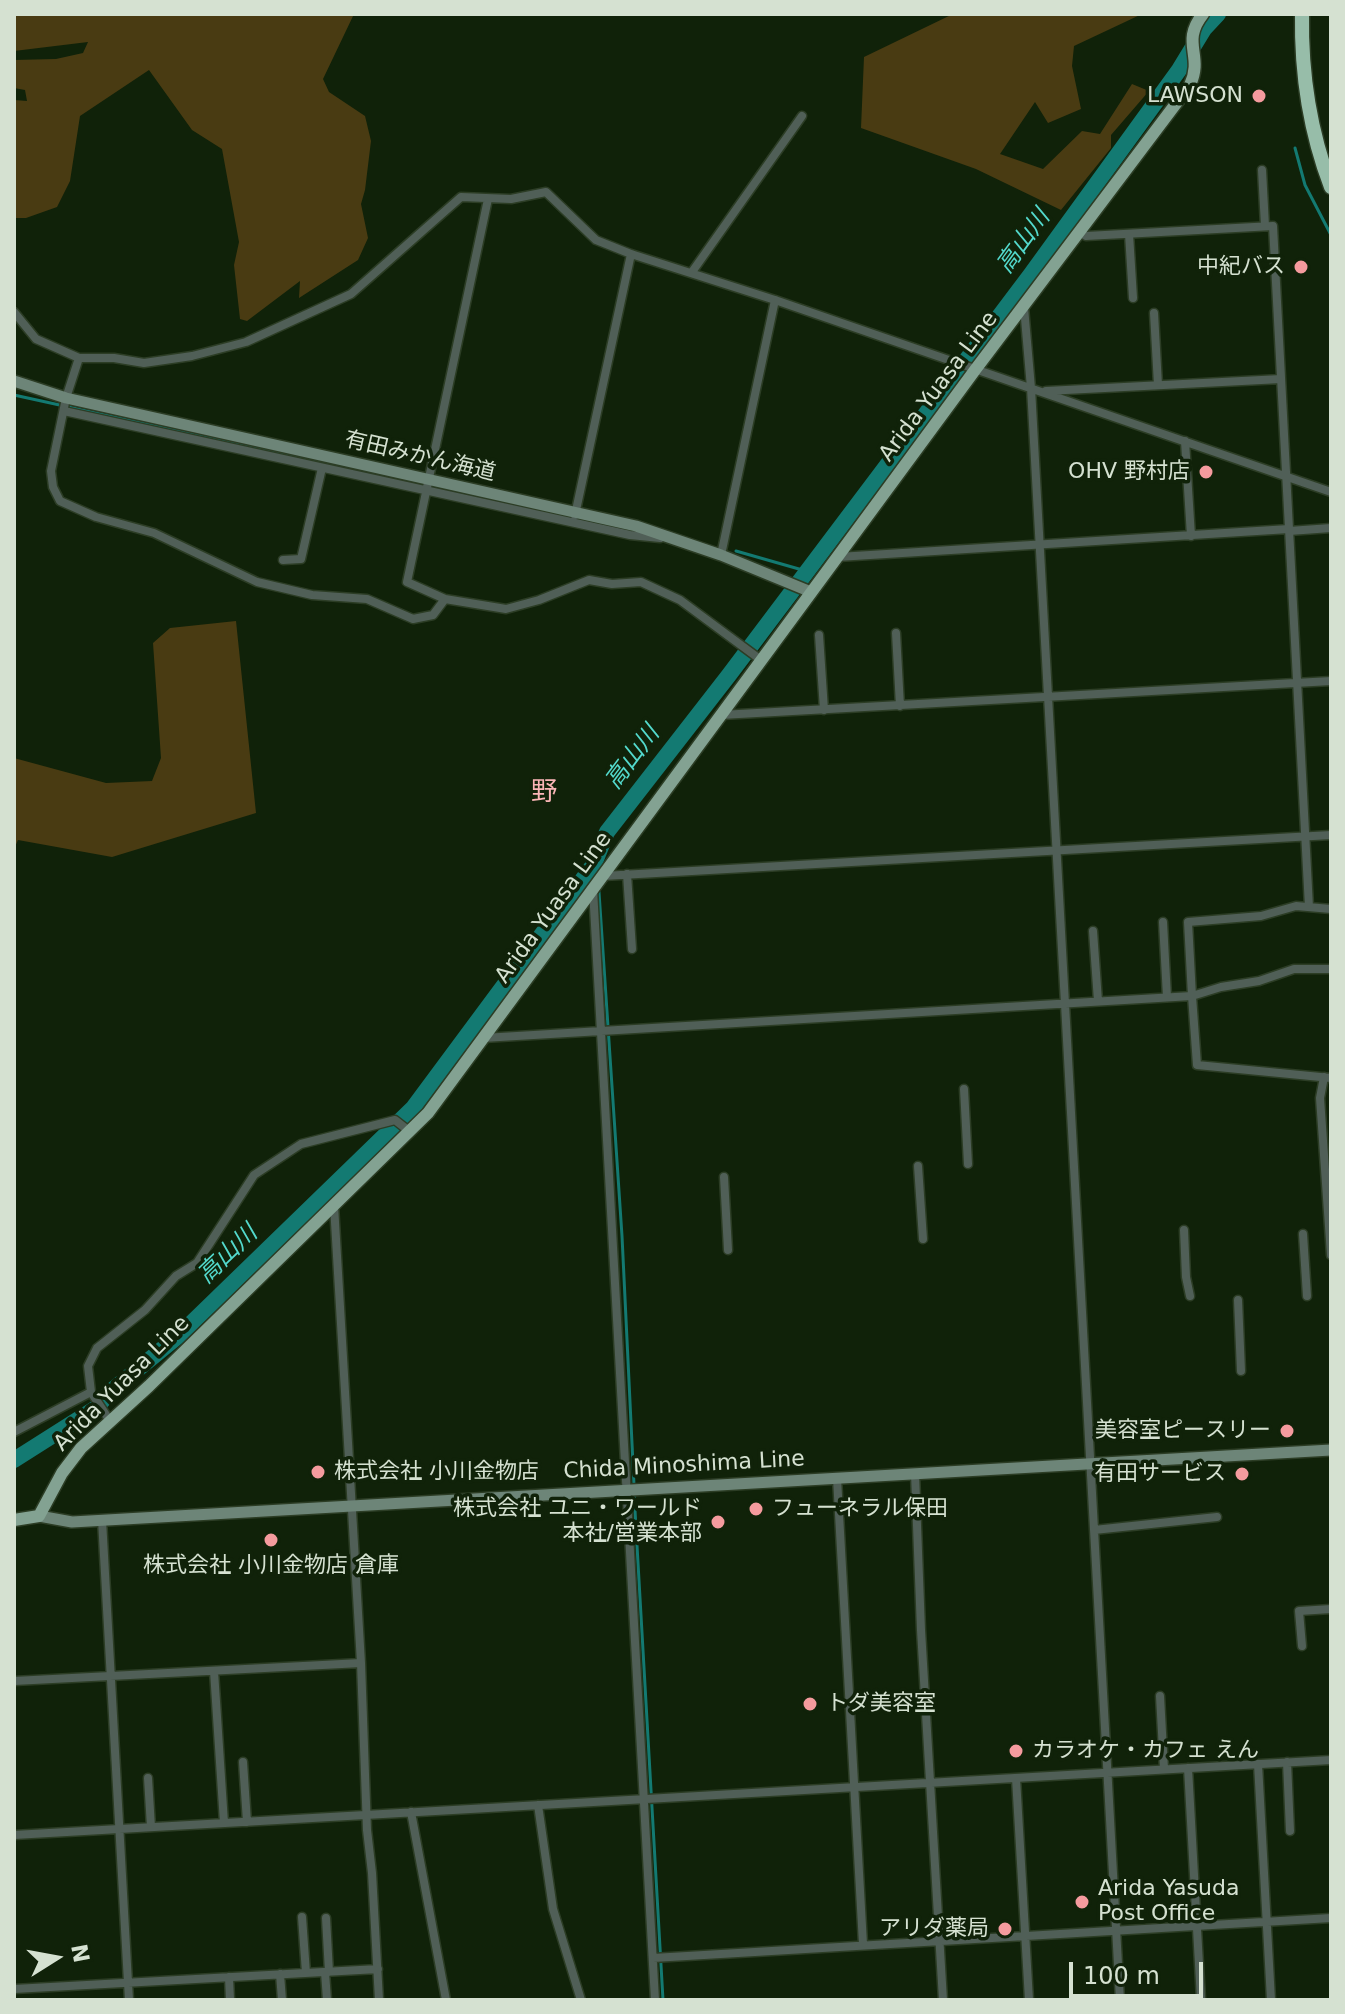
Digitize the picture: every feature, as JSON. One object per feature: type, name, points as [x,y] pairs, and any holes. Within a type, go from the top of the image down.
[{"type":"highway","points":[[1302,14],[1306,90],[1315,136],[1331,187]]},
{"type":"main road","name":"Arida Yuasa Line","points":[[39,1516],[74,1455],[435,1103],[721,715],[808,591],[838,557],[972,369],[1024,307],[1190,85],[1195,72],[1193,27],[1203,14]]},
{"type":"main road","name":"有田みかん海道","points":[[14,381],[66,398],[426,485],[575,517],[636,526],[721,555],[808,591]]},
{"type":"main road","name":"Chida Minoshima Line","points":[[39,1516],[63,1521],[102,1520],[1331,1450]]},
{"type":"main road","points":[[14,1520],[39,1516]]},
{"type":"street","points":[[692,272],[802,116]]},
{"type":"street","points":[[1262,170],[1265,226]]},
{"type":"street","points":[[14,312],[36,339],[79,358],[114,358],[137,363],[169,361],[246,342],[351,294],[461,197],[511,199],[546,192],[596,240],[631,254],[775,300],[1331,492]]},
{"type":"street","points":[[488,199],[407,582],[445,599],[506,609],[589,580],[612,584],[641,582],[680,600],[761,660]]},
{"type":"street","points":[[1079,232],[1086,236],[1273,226],[1309,907]]},
{"type":"street","points":[[1129,234],[1133,298]]},
{"type":"street","points":[[575,517],[631,254]]},
{"type":"street","points":[[721,555],[775,300]]},
{"type":"street","points":[[1024,307],[1035,390],[1039,546],[1055,850],[1120,2000]]},
{"type":"street","points":[[1154,313],[1158,385]]},
{"type":"street","points":[[79,358],[66,398],[51,471],[53,487],[60,501],[96,517],[154,533],[257,582],[284,589],[312,595],[367,599],[413,619],[433,615],[445,599]]},
{"type":"street","points":[[1035,390],[1281,379]]},
{"type":"street","points":[[64,411],[322,468],[426,485]]},
{"type":"street","points":[[1185,441],[1191,536]]},
{"type":"street","points":[[283,560],[301,559],[322,468]]},
{"type":"street","points":[[838,557],[1331,528]]},
{"type":"street","points":[[896,633],[900,706]]},
{"type":"street","points":[[819,635],[824,710]]},
{"type":"street","points":[[721,715],[1331,681]]},
{"type":"street","points":[[602,876],[1331,835]]},
{"type":"street","points":[[627,874],[632,949]]},
{"type":"street","points":[[593,889],[633,1489],[655,2000]]},
{"type":"street","points":[[1331,909],[1296,906],[1261,916],[1188,922],[1197,1065],[1327,1077],[1320,1098],[1331,1255]]},
{"type":"street","points":[[1163,922],[1167,997]]},
{"type":"street","points":[[1093,931],[1098,1001]]},
{"type":"street","points":[[483,1038],[1192,996],[1221,987],[1259,981],[1294,969],[1331,969]]},
{"type":"street","points":[[964,1089],[968,1164]]},
{"type":"street","points":[[110,1421],[93,1395],[88,1366],[97,1348],[145,1310],[176,1276],[197,1263],[254,1175],[295,1146],[311,1140],[395,1120],[409,1131]]},
{"type":"street","points":[[918,1166],[923,1239]]},
{"type":"street","points":[[724,1177],[728,1250]]},
{"type":"street","points":[[334,1204],[379,2000]]},
{"type":"street","points":[[1184,1230],[1190,1296]]},
{"type":"street","points":[[1303,1234],[1307,1296]]},
{"type":"street","points":[[1238,1300],[1241,1371]]},
{"type":"street","points":[[14,1432],[93,1395]]},
{"type":"street","points":[[915,1473],[943,2000]]},
{"type":"street","points":[[837,1478],[863,1944]]},
{"type":"street","points":[[1094,1530],[1217,1517]]},
{"type":"street","points":[[102,1520],[129,2000]]},
{"type":"street","points":[[1302,1646],[1299,1611],[1331,1609]]},
{"type":"street","points":[[14,1681],[361,1663]]},
{"type":"street","points":[[214,1671],[224,1823]]},
{"type":"street","points":[[1160,1696],[1164,1769]]},
{"type":"street","points":[[14,1835],[1331,1760]]},
{"type":"street","points":[[243,1762],[247,1822]]},
{"type":"street","points":[[1287,1762],[1290,1831]]},
{"type":"street","points":[[1258,1764],[1271,2000]]},
{"type":"street","points":[[1188,1768],[1201,2000]]},
{"type":"street","points":[[148,1778],[151,1827]]},
{"type":"street","points":[[1016,1778],[1029,2000]]},
{"type":"street","points":[[538,1805],[553,1909],[581,2000]]},
{"type":"street","points":[[411,1812],[446,2000]]},
{"type":"street","points":[[302,1917],[306,1973]]},
{"type":"street","points":[[326,1918],[327,2000]]},
{"type":"street","points":[[653,1958],[1331,1918]]},
{"type":"street","points":[[14,1989],[378,1969]]},
{"type":"street","points":[[280,1974],[282,2000]]},
{"type":"street","points":[[229,1977],[230,2000]]},
{"type":"shaded area","points":[[14,14],[354,14],[323,79],[329,92],[365,116],[371,141],[361,204],[368,238],[358,260],[299,298],[300,281],[247,321],[240,319],[234,265],[239,242],[222,149],[192,130],[149,70],[80,116],[70,181],[57,207],[26,218],[14,218],[14,100],[27,101],[25,90],[14,88],[14,60],[56,59],[83,53],[88,42],[14,51]]},
{"type":"shaded area","points":[[953,14],[1142,14],[1074,46],[1072,66],[1081,109],[1048,123],[1035,102],[1000,154],[1043,169],[1082,131],[1100,134],[1132,84],[1149,91],[1111,135],[1111,148],[1061,210],[976,169],[861,128],[864,57]]},
{"type":"shaded area","points":[[236,621],[256,813],[112,857],[18,840],[14,849],[14,758],[106,783],[152,781],[161,758],[153,643],[170,628]]},
{"type":"waterway","name":"高山川","points":[[14,1460],[96,1408],[110,1392],[177,1337],[413,1108],[594,864],[607,832],[1031,274],[1179,70],[1204,29],[1218,14]]},
{"type":"waterway","points":[[1295,148],[1305,185],[1331,235]]},
{"type":"waterway","points":[[14,395],[565,516]]},
{"type":"waterway","points":[[736,551],[806,571]]},
{"type":"waterway","name":"高山川","points":[[594,864],[595,871]]},
{"type":"waterway","points":[[599,892],[622,1236],[634,1485]]},
{"type":"waterway","points":[[634,1493],[663,2000]]},
{"type":"place","name":"LAWSON","points":[[1259,96]]},
{"type":"place","name":"中紀バス","points":[[1301,267]]},
{"type":"place","name":"OHV 野村店","points":[[1206,472]]},
{"type":"place","name":"美容室ピースリー","points":[[1287,1431]]},
{"type":"place","name":"株式会社 小川金物店","points":[[318,1472]]},
{"type":"place","name":"有田サービス","points":[[1242,1474]]},
{"type":"place","name":"フューネラル保田","points":[[756,1509]]},
{"type":"place","name":"株式会社 ユニ・ワールド 本社/営業本部","points":[[718,1522]]},
{"type":"place","name":"株式会社 小川金物店 倉庫","points":[[271,1540]]},
{"type":"place","name":"トダ美容室","points":[[810,1704]]},
{"type":"place","name":"カラオケ・カフェ えん","points":[[1016,1751]]},
{"type":"place","name":"Arida Yasuda Post Office","points":[[1082,1902]]},
{"type":"place","name":"アリダ薬局","points":[[1005,1929]]},
{"type":"district","name":"野","points":[[544,793]]}]
